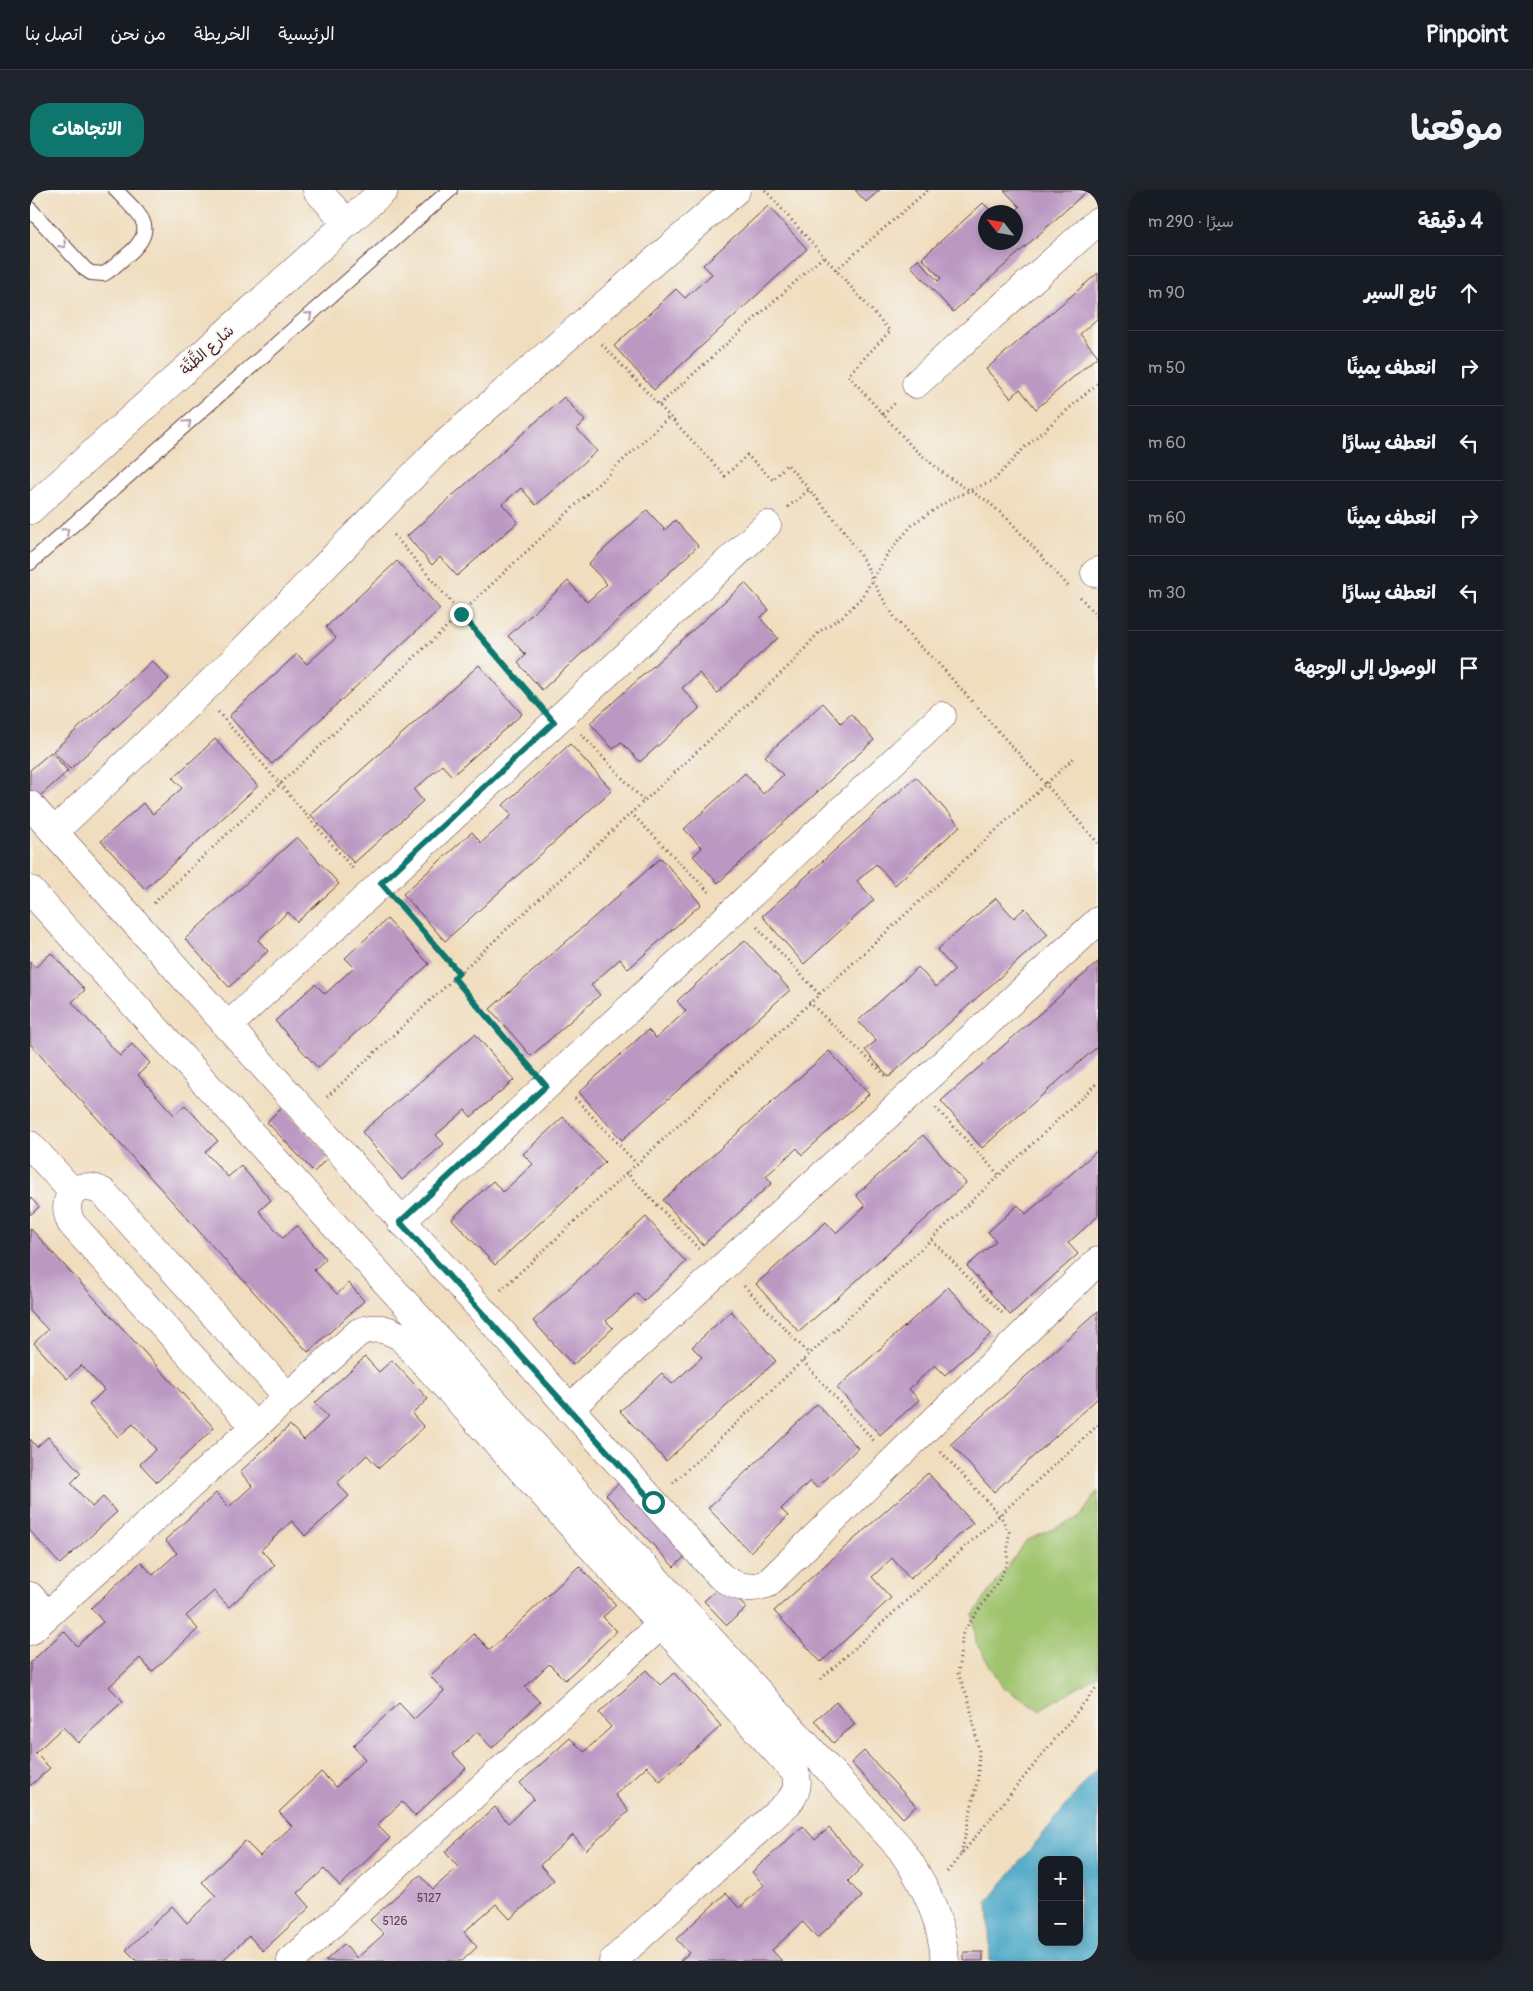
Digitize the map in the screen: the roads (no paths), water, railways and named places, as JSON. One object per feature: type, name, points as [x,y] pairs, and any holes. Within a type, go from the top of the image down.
[{"type":"street","points":[[317,190],[347,223]]},
{"type":"street","name":"شارع الظَّنَّة","points":[[30,510],[384,190]]},
{"type":"street","points":[[54,832],[201,692],[438,450],[736,190]]},
{"type":"street","points":[[916,384],[1098,221]]},
{"type":"street","points":[[227,1027],[767,525]]},
{"type":"street","points":[[400,1222],[942,716]]},
{"type":"street","points":[[30,805],[400,1222],[720,1576],[731,1584],[753,1588],[767,1584],[1098,1261]]},
{"type":"street","points":[[30,890],[900,1848],[916,1871],[928,1895],[938,1922],[945,1961]]},
{"type":"street","points":[[569,1409],[1098,921]]},
{"type":"street","points":[[30,1145],[73,1192]]},
{"type":"street","points":[[255,1427],[71,1223],[66,1213],[67,1202],[73,1192],[82,1187],[93,1187],[103,1192],[288,1397]]},
{"type":"street","points":[[36,1614],[255,1427],[359,1332],[372,1328],[382,1328],[401,1337],[791,1766],[797,1779],[797,1788],[794,1796],[788,1803],[613,1961]]},
{"type":"street","points":[[291,1961],[662,1624]]},
{"type":"lane","points":[[30,209],[85,269],[91,273],[104,274],[142,242],[146,230],[142,220],[116,190]]},
{"type":"lane","points":[[30,563],[450,190]]},
{"type":"water","points":[[1098,1767],[1098,1961],[990,1961],[988,1901]]}]
